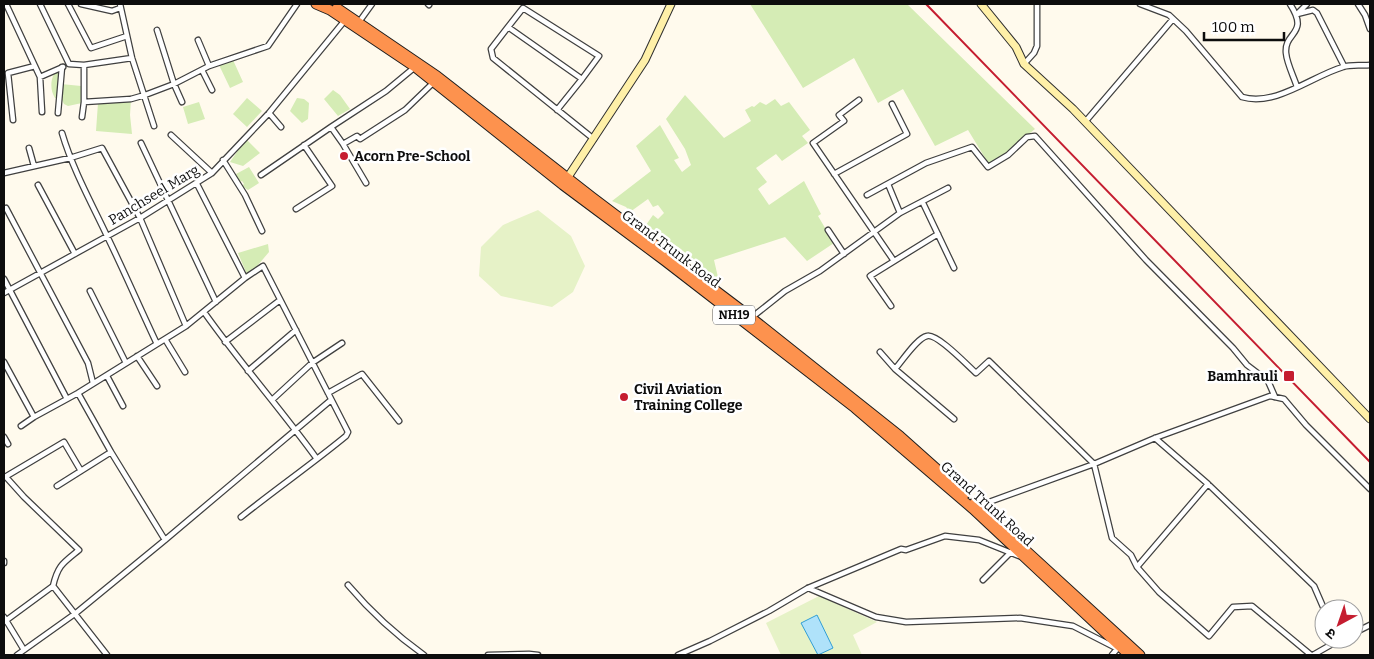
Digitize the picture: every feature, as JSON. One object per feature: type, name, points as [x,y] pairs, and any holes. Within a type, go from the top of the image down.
[{"type":"highway","name":"Grand Trunk Road","points":[[316,4],[359,22],[438,76],[565,182],[861,413],[1030,562],[1120,649],[1129,655]]},
{"type":"highway","name":"Grand Trunk Road","points":[[331,4],[346,18],[415,67],[433,83],[565,182],[751,318],[900,436],[1140,655]]},
{"type":"main road","points":[[565,182],[645,60],[671,4]]},
{"type":"main road","points":[[981,4],[1016,47],[1024,64],[1085,122],[1370,419]]},
{"type":"street","points":[[6,4],[40,77],[42,112]]},
{"type":"street","points":[[40,4],[69,64]]},
{"type":"street","points":[[68,4],[91,48],[126,36]]},
{"type":"street","points":[[81,4],[112,11],[120,6],[132,58],[154,126]]},
{"type":"street","points":[[84,102],[131,99],[145,95],[174,84],[209,66],[268,46],[297,4]]},
{"type":"street","points":[[359,22],[372,4]]},
{"type":"street","points":[[1024,64],[1034,53],[1036,46],[1037,4]]},
{"type":"street","points":[[1140,4],[1169,15],[1186,31],[1242,97],[1259,100],[1297,87],[1344,66],[1370,65]]},
{"type":"street","points":[[1290,4],[1297,14],[1299,25],[1289,42],[1286,53],[1297,87]]},
{"type":"street","points":[[1297,14],[1308,4]]},
{"type":"street","points":[[1358,4],[1370,29]]},
{"type":"street","points":[[557,110],[599,56],[523,8],[491,49],[493,58],[557,110],[594,139]]},
{"type":"street","points":[[1297,14],[1313,10],[1317,13],[1344,66]]},
{"type":"street","name":"Panchseel Marg","points":[[4,293],[140,218],[212,173],[269,113],[346,18]]},
{"type":"street","points":[[1085,122],[1173,19]]},
{"type":"street","points":[[508,27],[582,79]]},
{"type":"street","points":[[157,30],[174,84],[182,102]]},
{"type":"street","points":[[198,40],[209,66]]},
{"type":"street","points":[[40,77],[69,64],[84,65],[132,58]]},
{"type":"street","points":[[82,117],[84,65]]},
{"type":"street","points":[[13,120],[8,73],[35,66]]},
{"type":"street","points":[[58,113],[62,67]]},
{"type":"street","points":[[260,175],[386,92],[415,67]]},
{"type":"street","points":[[202,70],[212,90]]},
{"type":"street","points":[[343,144],[356,136],[360,139],[405,110],[433,83]]},
{"type":"street","points":[[4,100],[11,99]]},
{"type":"street","points":[[860,100],[839,115],[844,121],[813,143],[894,261]]},
{"type":"street","points":[[834,174],[907,134],[892,104]]},
{"type":"street","points":[[269,113],[281,127]]},
{"type":"street","points":[[331,127],[366,183]]},
{"type":"street","points":[[62,133],[78,178],[157,344]]},
{"type":"street","points":[[171,135],[212,173]]},
{"type":"street","points":[[867,195],[926,163],[972,148],[988,167],[1008,155],[1027,137],[1035,136],[1146,260],[1248,365],[1268,381],[1275,397]]},
{"type":"street","points":[[141,143],[216,302]]},
{"type":"street","points":[[296,209],[332,186],[304,145]]},
{"type":"street","points":[[29,148],[34,166]]},
{"type":"street","points":[[4,173],[70,158],[102,148],[140,218],[186,326]]},
{"type":"street","points":[[223,160],[245,195],[262,231]]},
{"type":"street","points":[[197,184],[245,278]]},
{"type":"street","points":[[888,184],[900,213]]},
{"type":"street","points":[[38,185],[75,254]]},
{"type":"street","points":[[751,318],[785,291],[844,254],[900,213],[923,203],[948,188]]},
{"type":"street","points":[[923,203],[954,268]]},
{"type":"street","points":[[6,208],[88,363],[93,383]]},
{"type":"street","points":[[828,230],[844,254]]},
{"type":"street","points":[[891,306],[870,276],[938,234]]},
{"type":"street","points":[[21,426],[67,398],[78,394],[186,326],[262,266],[348,432],[346,436],[241,517]]},
{"type":"street","points":[[4,279],[67,398]]},
{"type":"street","points":[[90,292],[126,363]]},
{"type":"street","points":[[225,342],[280,300]]},
{"type":"street","points":[[204,312],[225,342],[317,459]]},
{"type":"street","points":[[248,371],[296,330]]},
{"type":"street","points":[[895,369],[920,340],[928,335],[934,336],[976,373],[989,361],[1094,464],[1112,538],[1131,555],[1137,567],[1159,592],[1209,636],[1233,607],[1252,606],[1312,655]]},
{"type":"street","points":[[165,339],[185,372]]},
{"type":"street","points":[[272,400],[312,362],[342,343]]},
{"type":"street","points":[[880,352],[895,369],[954,419]]},
{"type":"street","points":[[137,356],[157,386]]},
{"type":"street","points":[[4,362],[34,417]]},
{"type":"street","points":[[328,393],[362,374],[399,421]]},
{"type":"street","points":[[107,376],[124,406]]},
{"type":"street","points":[[78,394],[165,540]]},
{"type":"street","points":[[978,506],[1094,464],[1155,438],[1270,396],[1284,399],[1306,425],[1370,489]]},
{"type":"street","points":[[17,655],[75,614],[331,400]]},
{"type":"street","points":[[4,437],[8,444]]},
{"type":"street","points":[[1155,438],[1208,484],[1314,586],[1320,599]]},
{"type":"street","points":[[24,650],[4,620],[53,586],[56,571],[60,565],[79,550],[5,477],[64,442],[81,470]]},
{"type":"street","points":[[57,486],[111,452]]},
{"type":"street","points":[[1137,567],[1208,484]]},
{"type":"street","points":[[678,655],[769,611],[808,588],[901,549],[906,550],[945,536],[979,540],[1011,552],[1030,562]]},
{"type":"street","points":[[983,580],[1011,552]]},
{"type":"street","points":[[348,584],[366,605],[410,645],[424,655]]},
{"type":"street","points":[[53,586],[107,655]]},
{"type":"street","points":[[808,588],[876,616],[906,622],[1020,618],[1073,626],[1120,649],[1112,655]]},
{"type":"street","points":[[488,655],[538,655]]},
{"type":"green space","points":[[750,4],[907,4],[1035,129],[990,166],[968,130],[935,146],[903,89],[878,103],[854,58],[803,88]]},
{"type":"green space","points":[[233,60],[243,82],[230,88],[219,65]]},
{"type":"green space","points":[[59,65],[61,67],[61,84],[81,86],[82,103],[68,106],[64,104],[61,98],[55,98],[51,85],[54,72]]},
{"type":"green space","points":[[333,90],[340,95],[350,109],[338,116],[324,99]]},
{"type":"green space","points":[[685,95],[724,138],[751,121],[745,110],[752,106],[754,107],[760,102],[766,105],[775,99],[781,106],[789,102],[810,130],[802,136],[808,143],[782,161],[776,154],[756,168],[767,182],[758,189],[769,205],[804,181],[821,214],[818,216],[834,243],[807,261],[785,237],[714,260],[720,286],[696,269],[689,257],[681,249],[646,225],[653,215],[658,219],[664,213],[658,205],[653,207],[648,199],[630,212],[626,207],[612,201],[651,171],[636,146],[660,125],[679,158],[674,160],[682,172],[691,165],[685,149],[666,119]]},
{"type":"green space","points":[[247,98],[262,111],[247,127],[233,114]]},
{"type":"green space","points":[[297,98],[304,99],[309,103],[308,119],[302,123],[290,111]]},
{"type":"green space","points":[[131,99],[132,134],[96,131],[98,103]]},
{"type":"green space","points":[[199,102],[205,119],[188,124],[183,107]]},
{"type":"green space","points":[[246,139],[260,153],[243,166],[230,162]]},
{"type":"green space","points":[[249,167],[259,183],[248,190],[242,186],[244,184],[242,181],[239,182],[236,174]]},
{"type":"green space","points":[[538,210],[571,236],[585,266],[573,292],[552,307],[501,296],[479,276],[481,247],[503,225]]},
{"type":"green space","points":[[268,244],[269,252],[248,277],[238,253]]},
{"type":"green space","points":[[819,596],[877,622],[853,635],[862,655],[781,655],[766,623]]},
{"type":"water","points":[[817,615],[833,648],[818,655],[801,623]]},
{"type":"railway","points":[[926,4],[1370,462]]},
{"type":"place","name":"Acorn Pre-School","points":[[344,156]]},
{"type":"place","name":"Bamhrauli","points":[[1289,376]]},
{"type":"place","name":"Civil Aviation Training College","points":[[624,397]]}]
